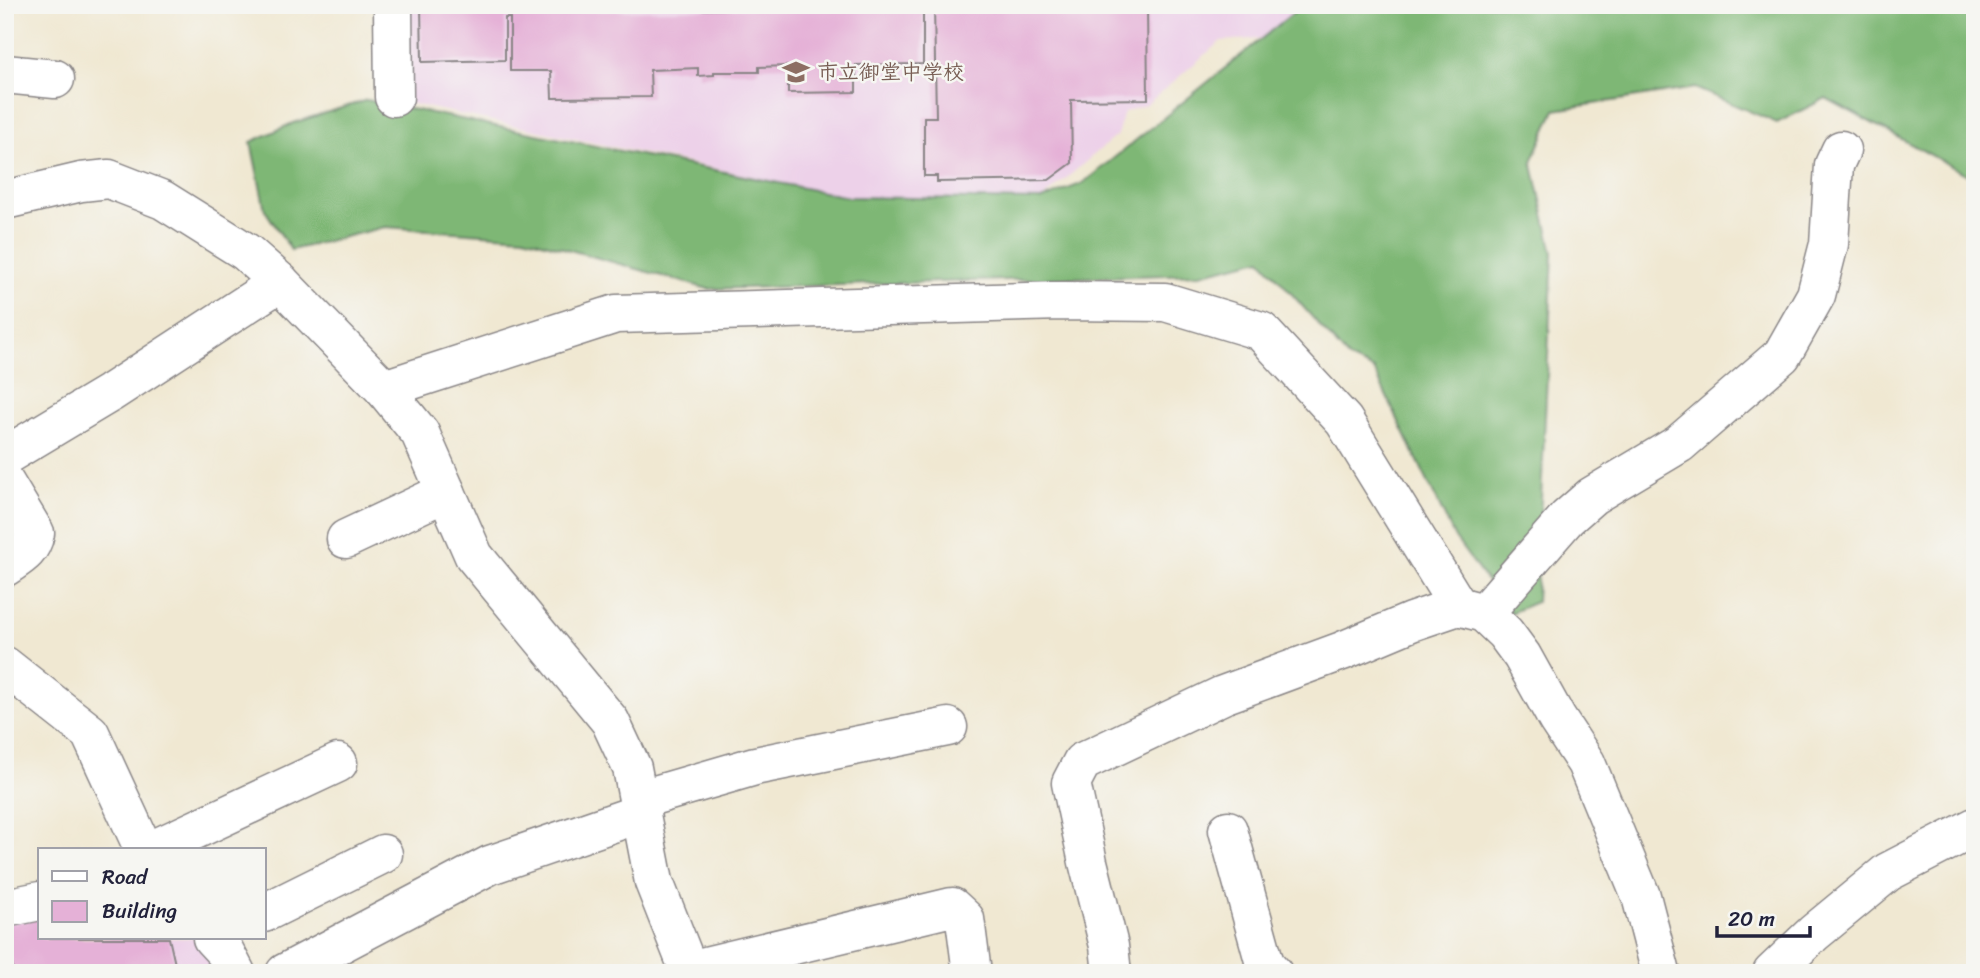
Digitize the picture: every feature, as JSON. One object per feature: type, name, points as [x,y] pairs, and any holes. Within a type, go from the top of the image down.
[{"type":"street","points":[[393,5],[394,97]]},
{"type":"street","points":[[5,74],[55,79]]},
{"type":"street","points":[[1112,973],[1109,946],[1071,783],[1082,762],[1223,695],[1411,622],[1471,610],[1592,496],[1679,444],[1782,355],[1816,295],[1829,244],[1834,164],[1841,150]]},
{"type":"street","points":[[5,200],[81,182],[109,179],[163,200],[246,252],[280,282],[384,389],[420,433],[474,556],[610,722],[632,768],[653,882],[689,971],[952,907],[965,919],[972,973]]},
{"type":"street","points":[[5,456],[88,407],[280,282]]},
{"type":"street","points":[[384,389],[616,314],[1062,301],[1166,302],[1261,331],[1344,421],[1471,610],[1505,633],[1522,656],[1557,719],[1587,763],[1641,896],[1661,973]]},
{"type":"street","points":[[5,483],[35,533],[33,544],[26,553],[5,566]]},
{"type":"street","points":[[346,539],[446,492]]},
{"type":"street","points":[[5,666],[90,733],[143,848]]},
{"type":"street","points":[[285,973],[490,865],[639,807],[755,766],[948,727]]},
{"type":"street","points":[[156,848],[338,763]]},
{"type":"street","points":[[1772,973],[1814,933],[1888,872],[1975,827]]},
{"type":"street","points":[[1228,830],[1265,964],[1273,973]]},
{"type":"street","points":[[266,913],[383,854]]},
{"type":"street","points":[[5,908],[38,901]]},
{"type":"street","points":[[216,940],[236,973]]},
{"type":"shaded area","name":"市立御堂中学校","points":[[406,5],[1307,5],[1266,38],[1221,41],[1146,105],[1124,112],[1117,135],[1041,200],[862,200],[408,103]]},
{"type":"shaded area","points":[[38,915],[38,940],[203,940],[226,973],[5,973],[5,922]]},
{"type":"green space","points":[[1303,5],[1975,5],[1975,179],[1826,98],[1777,123],[1695,88],[1555,110],[1532,161],[1553,253],[1536,602],[1510,613],[1455,538],[1374,370],[1349,359],[1261,259],[1200,274],[708,289],[524,237],[385,227],[291,250],[265,210],[251,142],[293,123],[367,100],[848,197],[1041,200],[1083,183]]},
{"type":"building","points":[[421,5],[564,5],[564,12],[782,8],[782,5],[923,5],[923,64],[856,65],[856,92],[788,93],[788,66],[759,67],[759,72],[714,72],[714,75],[698,76],[698,68],[650,70],[651,97],[552,98],[551,71],[510,71],[510,18],[505,18],[505,60],[422,62]]},
{"type":"building","points":[[934,5],[1147,5],[1148,99],[1071,100],[1072,163],[1049,180],[937,182],[937,176],[924,176],[924,117],[936,117]]},
{"type":"building","points":[[38,918],[38,940],[169,940],[177,973],[5,973],[13,969],[5,925]]},
{"type":"place","name":"市立御堂中学校","points":[[796,72]]}]
